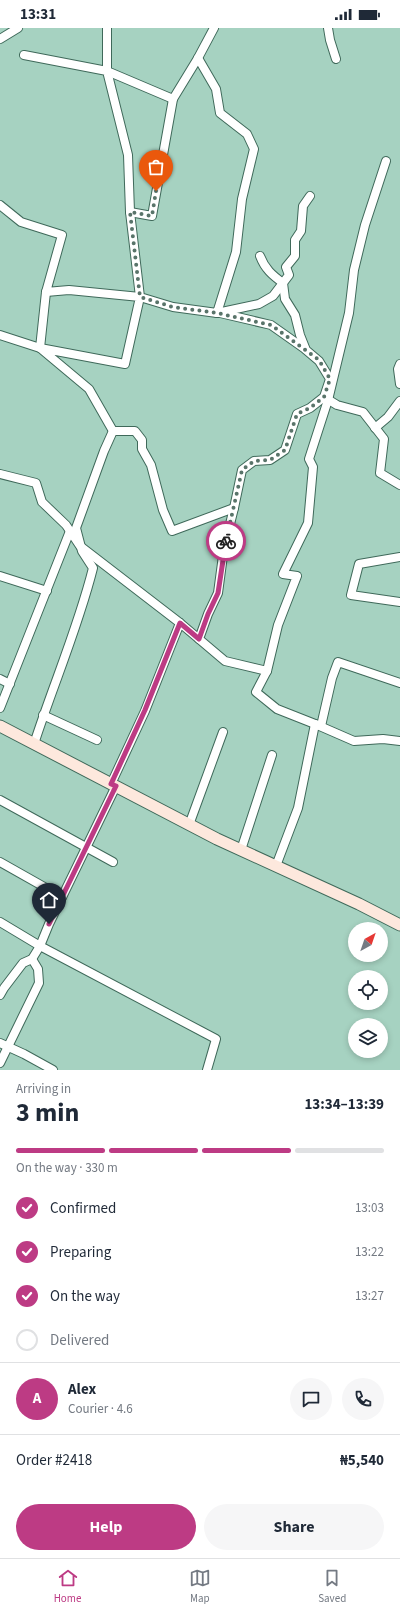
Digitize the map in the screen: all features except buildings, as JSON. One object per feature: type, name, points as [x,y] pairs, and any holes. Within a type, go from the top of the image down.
[{"type":"street","points":[[0,39],[18,28]]},
{"type":"street","points":[[0,335],[40,348],[125,364],[140,297],[130,212],[128,155],[107,71],[107,28]]},
{"type":"street","points":[[130,212],[152,216],[173,99],[214,28]]},
{"type":"street","points":[[328,28],[336,59]]},
{"type":"street","points":[[24,55],[107,71],[173,99]]},
{"type":"street","points":[[198,58],[216,89],[220,113],[247,134],[254,149],[242,199],[236,252],[217,313]]},
{"type":"street","points":[[386,162],[364,225],[354,270],[349,314],[309,459],[313,467],[308,523],[283,574],[297,576],[278,625],[267,671],[256,692],[277,709],[354,741],[382,739],[400,741]]},
{"type":"street","points":[[217,313],[259,304],[273,296],[289,275],[286,267],[295,256],[295,240],[301,231],[304,206],[310,196]]},
{"type":"street","points":[[0,205],[21,222],[62,235],[46,292],[40,348]]},
{"type":"street","points":[[260,256],[271,275],[283,283],[285,299],[295,315],[300,335],[306,350]]},
{"type":"street","points":[[46,292],[69,290],[140,297],[173,307],[217,313],[271,325],[319,360],[330,379],[326,398],[297,414],[285,450],[270,460],[254,461],[242,470],[224,548],[218,593],[208,614],[199,639]]},
{"type":"street","points":[[40,348],[89,389],[113,431]]},
{"type":"street","points":[[400,364],[398,369],[400,384]]},
{"type":"street","points":[[326,398],[337,405],[363,412],[384,439],[380,473],[400,485]]},
{"type":"street","points":[[375,428],[388,417],[400,401]]},
{"type":"street","points":[[113,431],[135,431],[142,440],[142,449],[151,465],[163,510],[172,531],[234,508]]},
{"type":"street","points":[[34,744],[43,715],[76,626],[93,568],[82,551],[76,528],[104,451],[113,431]]},
{"type":"street","points":[[0,474],[36,483],[42,502],[66,525],[80,546],[180,623],[225,661],[267,671]]},
{"type":"street","points":[[0,708],[70,531]]},
{"type":"street","points":[[400,557],[359,564],[351,595],[400,602]]},
{"type":"street","points":[[0,576],[47,591]]},
{"type":"street","points":[[0,995],[23,964],[32,959],[40,946],[86,848],[145,710],[180,623]]},
{"type":"street","points":[[276,866],[298,808],[318,725],[338,662],[400,683]]},
{"type":"street","points":[[0,680],[10,684]]},
{"type":"street","points":[[43,715],[96,740]]},
{"type":"street","points":[[0,726],[189,825],[400,924]]},
{"type":"street","points":[[189,825],[223,732]]},
{"type":"street","points":[[241,850],[272,755]]},
{"type":"street","points":[[0,800],[113,862]]},
{"type":"street","points":[[0,862],[62,897]]},
{"type":"street","points":[[0,922],[40,946],[216,1039],[207,1070]]},
{"type":"street","points":[[0,1063],[4,1045],[39,983],[40,975],[32,959]]},
{"type":"street","points":[[4,1045],[53,1070]]},
{"type":"way so far","points":[[156,191],[152,216],[130,212],[140,297],[173,307],[217,313],[271,325],[319,360],[330,379],[324,397],[310,408],[297,414],[285,450],[270,460],[254,461],[242,470],[226,541]]},
{"type":"route","points":[[49,924],[116,786],[111,784],[145,710],[180,623],[199,639],[208,614],[218,593],[226,541]]}]
